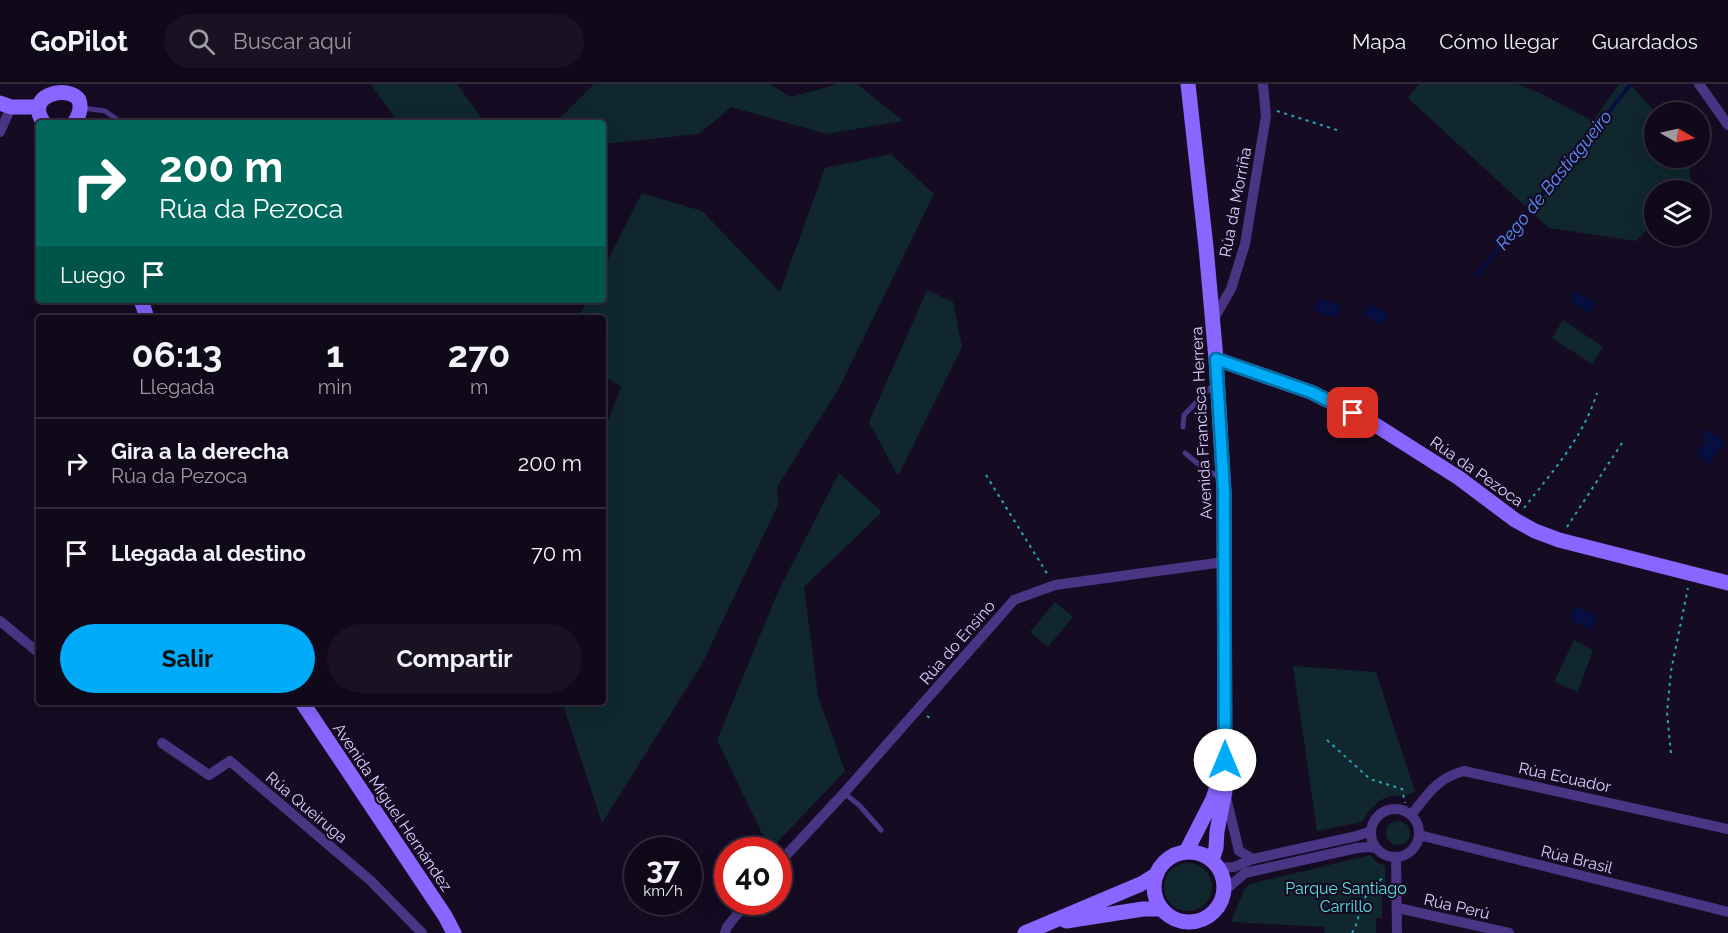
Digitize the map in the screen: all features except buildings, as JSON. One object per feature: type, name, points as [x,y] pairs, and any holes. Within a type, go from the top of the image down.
[{"type":"street","name":"Avenida Francisca Herrera","points":[[1188,84],[1213,321],[1224,480],[1225,791],[1217,831],[1215,864]]},
{"type":"street","name":"Rúa da Morriña","points":[[1213,321],[1231,289],[1245,244],[1266,116],[1263,84]]},
{"type":"street","points":[[1699,84],[1728,125]]},
{"type":"street","points":[[42,120],[39,114],[40,100],[48,91],[69,87],[77,97],[80,108],[76,120]]},
{"type":"street","points":[[0,132],[5,105],[39,107]]},
{"type":"street","name":"Rúa da Pezoca","points":[[1216,359],[1311,392],[1374,424],[1459,478],[1515,520],[1535,531],[1559,540],[1728,583]]},
{"type":"street","name":"Rúa do Ensino","points":[[792,849],[1014,600],[1055,585],[1224,562]]},
{"type":"street","points":[[0,621],[36,651]]},
{"type":"street","name":"Avenida Miguel Hernández","points":[[304,705],[445,916],[454,933]]},
{"type":"street","name":"Rúa Queiruga","points":[[162,743],[208,775],[230,761],[371,881],[422,933]]},
{"type":"street","name":"Avenida Francisca Herrera","points":[[1186,852],[1213,800],[1225,760]]},
{"type":"street","name":"Rúa Ecuador","points":[[1409,813],[1440,781],[1452,774],[1464,771],[1728,829]]},
{"type":"street","name":"Avenida Francisca Herrera","points":[[1225,791],[1239,850],[1253,859]]},
{"type":"street","points":[[1222,895],[1245,873],[1357,848],[1376,848],[1389,856],[1396,857],[1409,852],[1417,842],[1418,824],[1409,813],[1399,809],[1384,811],[1377,816],[1371,831],[1376,848]]},
{"type":"street","points":[[1215,864],[1222,876],[1223,886],[1219,904],[1206,917],[1187,921],[1181,926],[1162,909],[1154,883],[1161,865],[1176,854],[1195,852],[1215,864],[1234,867],[1253,859],[1371,831]]},
{"type":"street","name":"Rúa Brasil","points":[[1419,835],[1728,912]]},
{"type":"street","points":[[1396,857],[1397,933]]},
{"type":"street","points":[[1025,933],[1141,884],[1157,874]]},
{"type":"street","name":"Rúa Perú","points":[[1398,908],[1509,933]]},
{"type":"street","points":[[1048,924],[1143,909],[1162,909]]},
{"type":"street","points":[[1205,933],[1213,911]]},
{"type":"street","points":[[725,933],[737,915]]},
{"type":"lane","points":[[80,108],[105,111],[118,120]]},
{"type":"lane","points":[[1183,427],[1184,415],[1218,381]]},
{"type":"lane","points":[[1185,453],[1224,480]]},
{"type":"lane","points":[[844,793],[859,805],[881,830]]},
{"type":"path","points":[[1265,108],[1337,130]]},
{"type":"path","points":[[1515,520],[1566,454],[1590,413],[1597,393]]},
{"type":"path","points":[[1559,540],[1622,443]]},
{"type":"path","points":[[986,475],[1055,585]]},
{"type":"path","points":[[1671,753],[1667,713],[1671,671],[1692,573]]},
{"type":"path","points":[[1327,740],[1370,779],[1402,789],[1409,813]]},
{"type":"path","points":[[1352,933],[1357,926],[1362,904],[1370,890],[1380,880],[1389,877]]},
{"type":"green space","points":[[371,84],[457,84],[483,120],[396,120]]},
{"type":"green space","points":[[594,84],[770,84],[791,97],[838,84],[857,84],[903,121],[827,134],[731,107],[699,134],[606,144],[606,120],[558,120]]},
{"type":"green space","points":[[1419,84],[1517,84],[1540,93],[1593,121],[1619,84],[1630,84],[1646,102],[1644,102],[1644,168],[1689,168],[1691,180],[1644,180],[1644,233],[1636,241],[1549,228],[1408,98]]},
{"type":"green space","points":[[891,154],[934,194],[839,388],[777,487],[778,505],[702,664],[602,823],[563,705],[606,705],[606,426],[621,387],[606,377],[606,315],[580,315],[586,303],[606,303],[606,263],[642,193],[702,211],[780,292],[825,168]]},
{"type":"green space","points":[[927,290],[953,302],[962,347],[898,476],[869,422]]},
{"type":"green space","points":[[1563,320],[1603,347],[1592,364],[1552,338]]},
{"type":"green space","points":[[839,473],[882,512],[804,587],[818,696],[845,771],[782,837],[764,837],[717,740],[777,594]]},
{"type":"green space","points":[[1055,602],[1073,617],[1048,647],[1030,632]]},
{"type":"green space","points":[[1574,640],[1593,650],[1578,692],[1554,682]]},
{"type":"green space","points":[[1293,666],[1376,672],[1415,792],[1382,800],[1362,822],[1317,831]]},
{"type":"green space","points":[[1393,821],[1403,821],[1410,828],[1410,838],[1403,845],[1393,845],[1386,838],[1386,828]]},
{"type":"green space","name":"Parque Santiago Carrillo","points":[[1370,855],[1385,866],[1386,895],[1382,896],[1382,918],[1376,918],[1376,933],[1324,933],[1325,927],[1231,922],[1244,890],[1250,884]]},
{"type":"green space","points":[[1183,863],[1193,863],[1205,870],[1212,882],[1212,892],[1205,904],[1193,911],[1183,911],[1168,900],[1164,892],[1164,882],[1175,867]]},
{"type":"shaded area","points":[[1575,292],[1595,302],[1589,313],[1570,301]]},
{"type":"shaded area","points":[[1321,298],[1341,306],[1336,318],[1312,310]]},
{"type":"shaded area","points":[[1370,304],[1388,314],[1382,326],[1363,315]]},
{"type":"shaded area","points":[[1707,429],[1725,442],[1709,464],[1696,454],[1706,440],[1701,436]]},
{"type":"shaded area","points":[[1576,606],[1598,616],[1592,630],[1570,620]]},
{"type":"waterway","name":"Rego de Bastiagueiro","points":[[1477,275],[1631,84]]},
{"type":"route","points":[[1225,760],[1224,492],[1216,359],[1311,392],[1353,413]]}]
